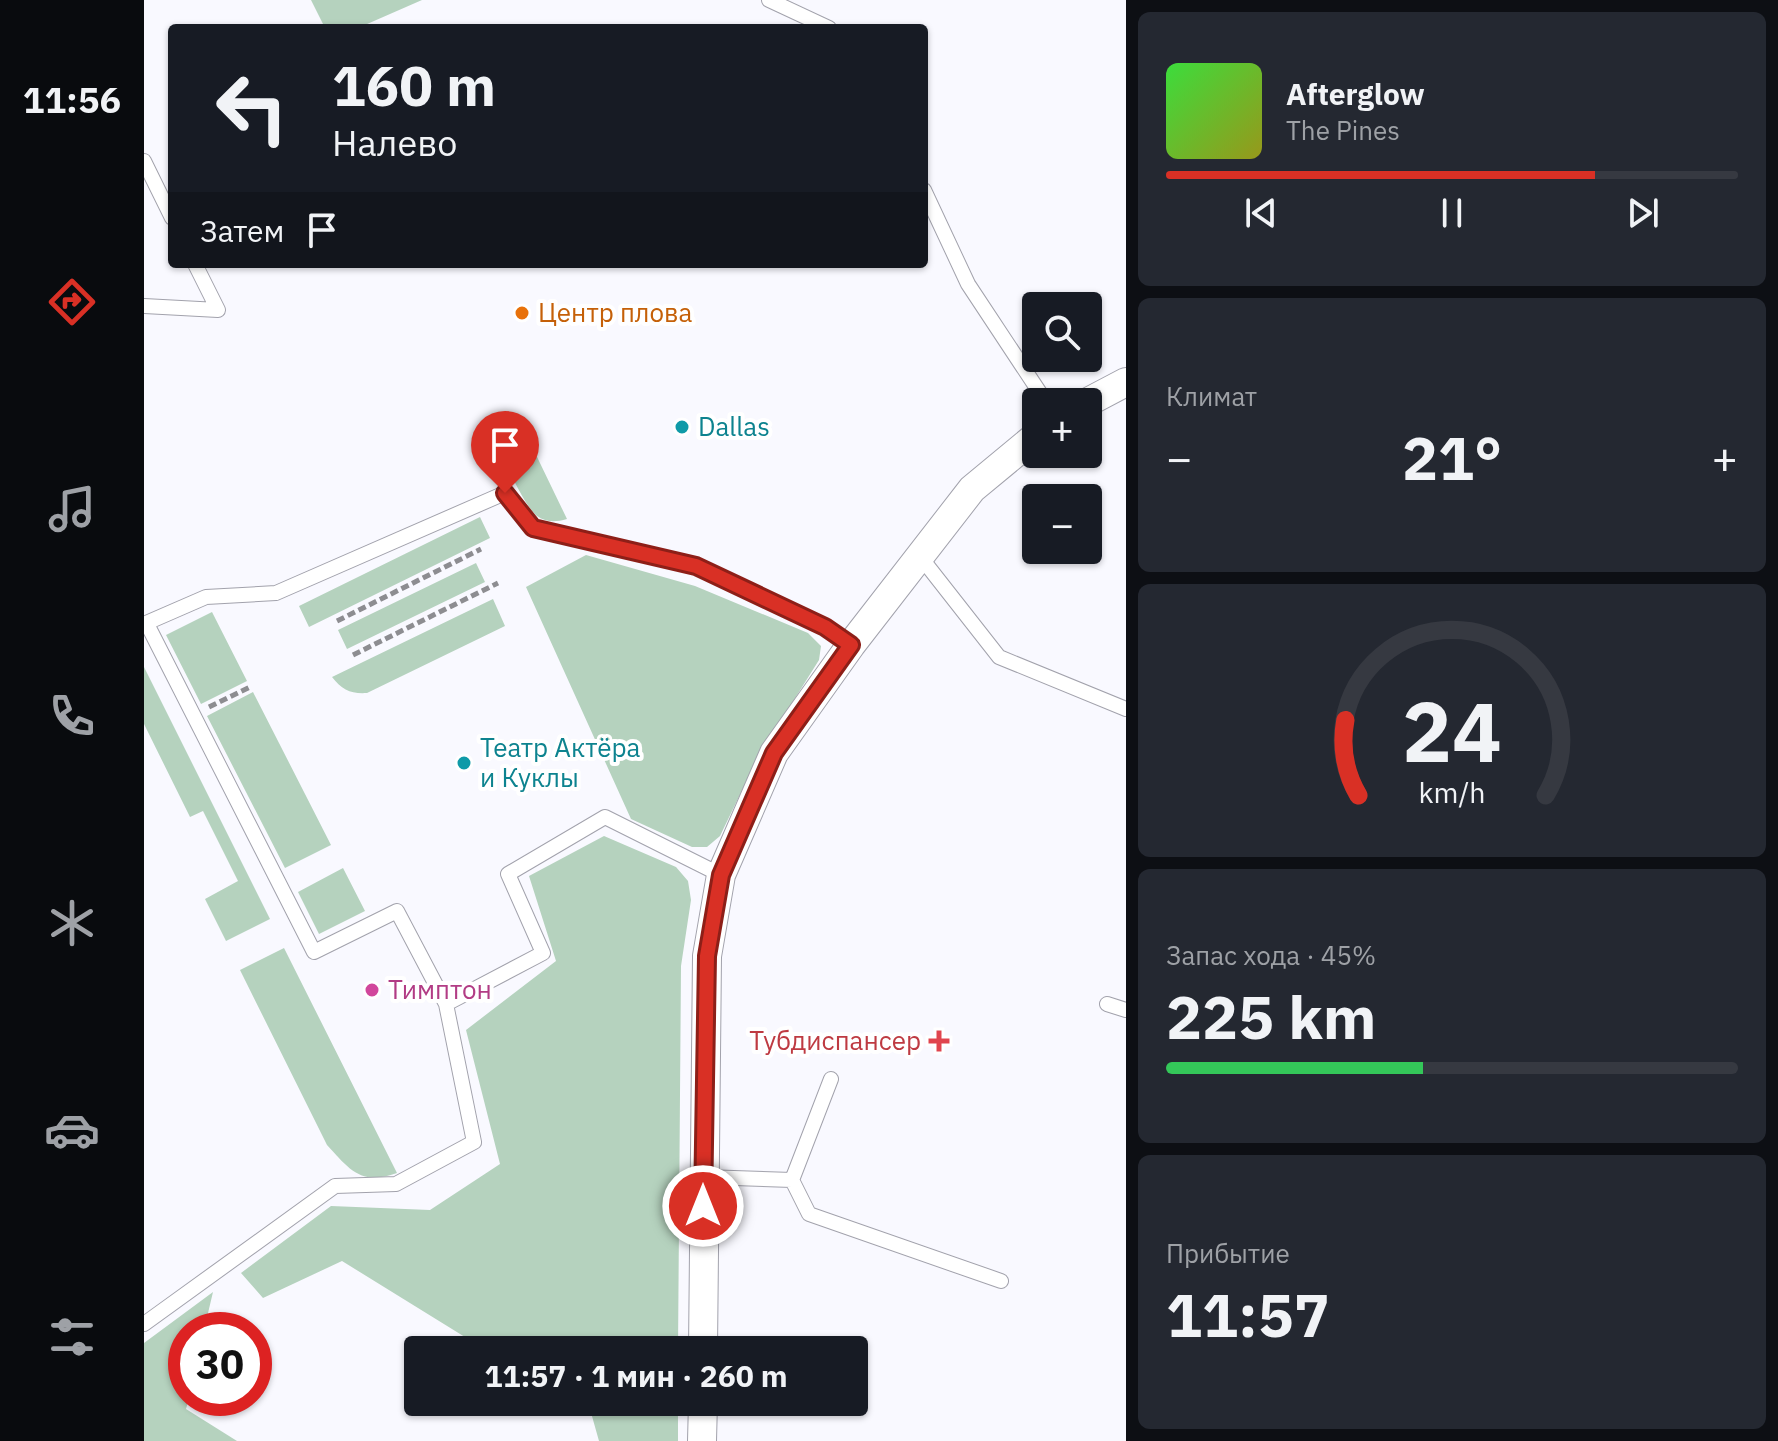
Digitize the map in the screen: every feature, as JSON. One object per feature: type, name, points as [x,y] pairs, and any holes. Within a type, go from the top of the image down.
[{"type":"street","points":[[1102,395],[1126,382]]},
{"type":"street","points":[[703,1336],[707,956],[721,875],[774,753],[851,645],[972,489],[1022,448]]},
{"type":"street","points":[[702,1441],[703,1416]]},
{"type":"lane","points":[[769,0],[820,24]]},
{"type":"lane","points":[[144,161],[168,210]]},
{"type":"lane","points":[[928,199],[968,284],[1037,388]]},
{"type":"lane","points":[[144,306],[218,310],[197,268]]},
{"type":"lane","points":[[144,1324],[335,1186],[396,1184],[474,1142],[446,1004],[397,911],[314,952],[146,624],[206,597],[276,593],[505,493],[533,528],[696,566],[825,627],[851,645]]},
{"type":"lane","points":[[919,555],[999,657],[1126,709]]},
{"type":"lane","points":[[446,1004],[543,953],[508,874],[605,817],[721,875]]},
{"type":"lane","points":[[1107,1004],[1126,1010]]},
{"type":"lane","points":[[831,1079],[792,1180],[809,1214],[1001,1281]]},
{"type":"lane","points":[[703,1177],[792,1180]]},
{"type":"path","points":[[337,621],[481,549]]},
{"type":"path","points":[[353,655],[498,583]]},
{"type":"path","points":[[204,710],[250,687]]},
{"type":"green space","points":[[311,0],[422,0],[367,24],[323,24]]},
{"type":"green space","points":[[505,425],[520,426],[525,432],[567,519],[552,521],[537,516],[519,491],[497,438]]},
{"type":"green space","points":[[480,517],[490,538],[309,627],[299,606]]},
{"type":"green space","points":[[586,555],[695,586],[808,633],[821,646],[819,660],[758,757],[720,836],[707,847],[692,847],[631,819],[526,587]]},
{"type":"green space","points":[[476,563],[485,582],[347,649],[338,630]]},
{"type":"green space","points":[[493,599],[505,626],[367,693],[347,690],[332,677]]},
{"type":"green space","points":[[212,612],[247,681],[201,704],[166,635]]},
{"type":"green space","points":[[144,667],[270,919],[226,941],[205,899],[238,881],[203,811],[190,817],[144,724]]},
{"type":"green space","points":[[253,692],[331,845],[285,868],[207,716]]},
{"type":"green space","points":[[604,836],[676,867],[688,881],[691,900],[681,966],[678,1336],[463,1336],[342,1261],[263,1298],[241,1273],[331,1206],[430,1210],[500,1164],[466,1030],[556,961],[529,876]]},
{"type":"green space","points":[[343,868],[365,911],[319,934],[298,892]]},
{"type":"green space","points":[[284,948],[397,1173],[374,1178],[357,1173],[327,1145],[240,970]]},
{"type":"green space","points":[[213,1292],[208,1312],[186,1312]]},
{"type":"green space","points":[[168,1325],[168,1416],[197,1416],[237,1441],[144,1441],[144,1343]]},
{"type":"green space","points":[[592,1416],[678,1416],[678,1441],[599,1441]]},
{"type":"place","name":"Центр плова","points":[[522,313]]},
{"type":"place","name":"Dallas","points":[[682,427]]},
{"type":"place","name":"Театр Актёра и Куклы","points":[[464,763]]},
{"type":"place","name":"Тимптон","points":[[372,990]]},
{"type":"place","name":"Тубдиспансер","points":[[939,1041]]},
{"type":"route","points":[[505,493],[533,528],[696,566],[825,627],[851,645],[774,753],[721,875],[707,956],[703,1206]]}]
